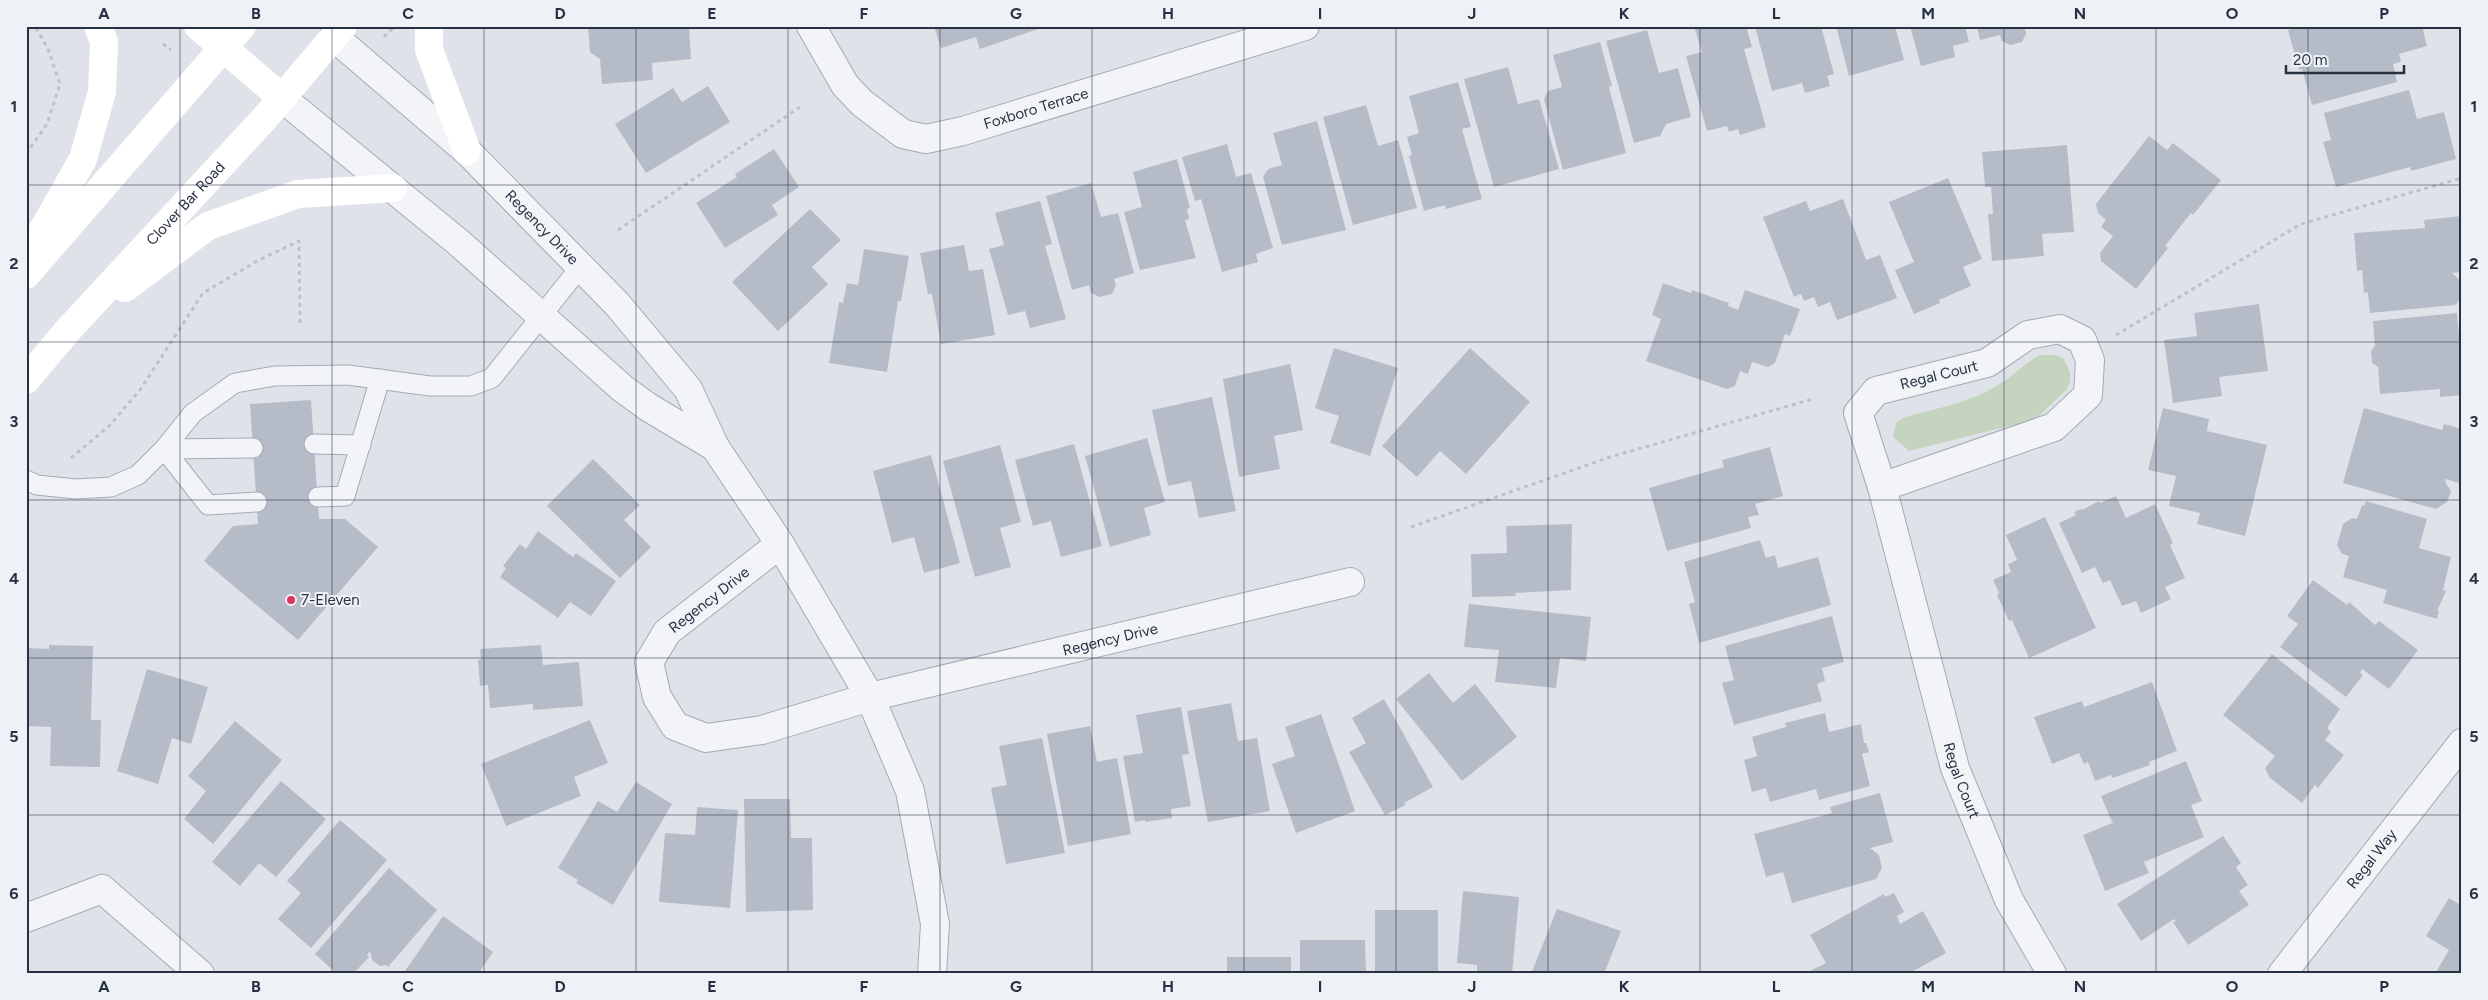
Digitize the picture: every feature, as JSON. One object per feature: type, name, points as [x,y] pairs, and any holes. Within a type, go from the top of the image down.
[{"type":"main road","points":[[26,257],[84,159],[102,92],[104,42],[98,26]]},
{"type":"main road","points":[[198,26],[282,98]]},
{"type":"main road","points":[[26,275],[242,26]]},
{"type":"main road","points":[[429,26],[429,50],[467,151]]},
{"type":"main road","name":"Clover Bar Road","points":[[26,380],[69,329],[282,98],[333,30]]},
{"type":"main road","points":[[69,329],[208,226],[298,194],[393,188]]},
{"type":"street","name":"Foxboro Terrace","points":[[811,26],[845,85],[862,103],[902,134],[926,139],[963,131],[1305,26]]},
{"type":"street","name":"Regency Drive","points":[[333,30],[467,151],[581,266],[617,304],[688,389],[715,447],[780,544],[870,697],[910,791],[935,924],[932,974]]},
{"type":"street","name":"Regency Drive","points":[[282,98],[393,188],[622,388],[648,407],[715,447]]},
{"type":"street","name":"Regal Court","points":[[1882,488],[2054,427],[2088,395],[2090,360],[2082,340],[2060,329],[2028,336],[1987,363],[1876,391],[1858,413],[1882,488],[1955,768],[2010,900],[2052,974]]},
{"type":"street","name":"Regency Drive","points":[[780,544],[667,632],[649,662],[657,697],[675,726],[706,738],[762,730],[870,697],[1350,582]]},
{"type":"street","name":"Regal Way","points":[[2282,974],[2462,743]]},
{"type":"street","points":[[26,918],[102,890],[200,974]]},
{"type":"lane","points":[[26,480],[38,485],[76,489],[111,487],[138,475],[164,449],[193,413],[235,383],[274,376],[348,375],[430,386],[471,386],[492,378],[581,266]]},
{"type":"lane","points":[[318,497],[345,496],[380,379]]},
{"type":"lane","points":[[314,444],[361,445]]},
{"type":"lane","points":[[164,449],[254,448]]},
{"type":"lane","points":[[164,449],[208,505],[257,502]]},
{"type":"path","points":[[26,154],[47,124],[60,84],[48,49],[35,26]]},
{"type":"path","points":[[163,44],[171,50]]},
{"type":"path","points":[[618,230],[800,107]]},
{"type":"path","points":[[2116,336],[2301,224],[2462,178]]},
{"type":"path","points":[[69,460],[108,426],[140,390],[204,293],[259,260],[299,242],[300,326]]},
{"type":"path","points":[[1410,527],[1610,457],[1813,398]]},
{"type":"green space","points":[[2040,355],[2055,355],[2063,358],[2070,372],[2070,381],[2067,389],[2033,420],[1909,451],[1893,437],[1896,423],[1905,417],[1950,405],[1983,393],[2006,380]]},
{"type":"building","points":[[588,26],[689,26],[691,59],[652,63],[653,80],[602,84],[600,59],[590,52]]},
{"type":"building","points":[[934,26],[1037,26],[1038,29],[980,49],[976,37],[941,48]]},
{"type":"building","points":[[1694,26],[1746,26],[1752,47],[1744,49],[1766,127],[1740,135],[1738,129],[1729,132],[1727,126],[1707,131],[1686,56],[1702,52]]},
{"type":"building","points":[[1755,26],[1821,26],[1834,74],[1827,76],[1830,86],[1805,93],[1802,83],[1772,91]]},
{"type":"building","points":[[1836,26],[1895,26],[1904,60],[1849,76]]},
{"type":"building","points":[[1910,26],[1965,26],[1969,42],[1953,46],[1955,57],[1921,66]]},
{"type":"building","points":[[1977,26],[2024,26],[2026,34],[2022,42],[2010,45],[2002,41],[2000,35],[1980,40]]},
{"type":"building","points":[[2301,26],[2422,26],[2427,46],[2399,54],[2401,62],[2393,64],[2397,82],[2312,105],[2302,69],[2299,70],[2288,30]]},
{"type":"building","points":[[1647,30],[1659,73],[1678,68],[1691,117],[1666,124],[1660,136],[1634,143],[1606,41]]},
{"type":"building","points":[[1600,42],[1612,86],[1609,87],[1626,153],[1563,170],[1544,99],[1548,91],[1562,87],[1553,55]]},
{"type":"building","points":[[1508,67],[1518,104],[1539,99],[1559,169],[1494,187],[1464,79]]},
{"type":"building","points":[[1458,82],[1471,127],[1462,129],[1482,199],[1446,209],[1445,205],[1424,211],[1409,156],[1412,155],[1407,137],[1419,133],[1409,96]]},
{"type":"building","points":[[708,86],[730,122],[646,173],[615,124],[673,88],[682,102]]},
{"type":"building","points":[[2409,90],[2417,119],[2444,112],[2456,159],[2411,171],[2410,167],[2336,187],[2323,142],[2331,140],[2324,113]]},
{"type":"building","points":[[1366,105],[1378,146],[1398,140],[1417,208],[1353,225],[1323,117]]},
{"type":"building","points":[[1317,121],[1346,230],[1282,245],[1263,177],[1268,169],[1282,165],[1273,133]]},
{"type":"building","points":[[2149,136],[2167,150],[2173,143],[2221,180],[2193,215],[2191,213],[2165,246],[2168,248],[2136,289],[2101,261],[2100,253],[2113,236],[2101,227],[2106,220],[2098,213],[2096,204]]},
{"type":"building","points":[[1227,144],[1236,177],[1251,173],[1273,248],[1256,254],[1258,262],[1222,272],[1201,199],[1195,201],[1182,157]]},
{"type":"building","points":[[2067,145],[2074,232],[2042,234],[2044,256],[1992,261],[1988,214],[1993,214],[1991,187],[1985,187],[1982,152]]},
{"type":"building","points":[[774,149],[799,187],[772,205],[778,215],[725,248],[696,203],[737,177],[735,174]]},
{"type":"building","points":[[1177,159],[1190,208],[1187,209],[1189,219],[1185,220],[1196,258],[1140,270],[1124,212],[1142,207],[1133,172]]},
{"type":"building","points":[[1948,178],[1982,259],[1963,267],[1971,286],[1939,300],[1940,303],[1914,314],[1895,270],[1914,262],[1889,202]]},
{"type":"building","points":[[1091,183],[1101,217],[1118,213],[1134,273],[1114,279],[1116,285],[1112,294],[1100,297],[1091,293],[1089,285],[1072,290],[1046,196]]},
{"type":"building","points":[[1843,199],[1866,260],[1880,255],[1897,298],[1837,320],[1830,302],[1818,307],[1814,297],[1804,301],[1801,294],[1794,297],[1763,217],[1806,201],[1810,211]]},
{"type":"building","points":[[1040,201],[1052,244],[1045,246],[1066,319],[1030,328],[1025,311],[1008,315],[989,249],[1004,245],[995,213]]},
{"type":"building","points":[[810,209],[841,240],[812,267],[828,284],[778,331],[732,282]]},
{"type":"building","points":[[2462,216],[2462,272],[2452,273],[2462,282],[2462,297],[2455,305],[2370,313],[2368,292],[2364,293],[2362,270],[2357,271],[2354,233],[2425,228],[2424,220]]},
{"type":"building","points":[[964,245],[969,271],[983,269],[995,335],[941,344],[932,294],[928,294],[920,253]]},
{"type":"building","points":[[864,249],[909,256],[901,301],[898,301],[887,372],[829,363],[839,302],[843,303],[847,283],[858,285]]},
{"type":"building","points":[[1663,283],[1691,293],[1692,290],[1729,303],[1728,306],[1738,310],[1745,290],[1800,309],[1790,336],[1785,334],[1775,363],[1768,367],[1752,362],[1748,374],[1740,371],[1735,386],[1727,389],[1646,361],[1661,319],[1652,315]]},
{"type":"building","points":[[2259,304],[2268,371],[2219,377],[2222,396],[2173,403],[2164,340],[2197,336],[2194,313]]},
{"type":"building","points":[[2457,313],[2460,346],[2462,346],[2462,395],[2440,397],[2440,389],[2380,394],[2378,367],[2372,363],[2371,351],[2375,346],[2373,321]]},
{"type":"building","points":[[1334,348],[1398,368],[1370,456],[1330,443],[1339,416],[1315,408]]},
{"type":"building","points":[[1470,348],[1530,402],[1466,474],[1440,451],[1417,477],[1382,446]]},
{"type":"building","points":[[1290,364],[1303,430],[1274,436],[1280,469],[1239,477],[1223,379]]},
{"type":"building","points":[[1212,397],[1236,511],[1199,518],[1191,481],[1168,486],[1152,410]]},
{"type":"building","name":"7-Eleven","points":[[311,400],[319,519],[345,519],[378,547],[298,640],[204,561],[233,526],[258,524],[250,404]]},
{"type":"building","points":[[2163,408],[2209,419],[2207,431],[2267,445],[2245,536],[2197,524],[2200,513],[2169,506],[2176,476],[2148,470]]},
{"type":"building","points":[[2364,408],[2442,430],[2444,424],[2462,429],[2462,484],[2446,479],[2445,482],[2451,491],[2447,502],[2436,509],[2343,483]]},
{"type":"building","points":[[1147,438],[1165,502],[1144,508],[1151,535],[1110,547],[1085,456]]},
{"type":"building","points":[[1074,444],[1102,546],[1061,557],[1051,521],[1033,526],[1015,460]]},
{"type":"building","points":[[1000,445],[1021,522],[1000,528],[1011,567],[975,577],[943,461]]},
{"type":"building","points":[[1770,447],[1783,496],[1755,504],[1759,515],[1748,517],[1751,528],[1667,551],[1649,488],[1724,467],[1722,460]]},
{"type":"building","points":[[931,455],[960,563],[924,573],[914,537],[892,543],[873,471]]},
{"type":"building","points":[[593,459],[640,505],[624,520],[651,547],[620,578],[547,506]]},
{"type":"building","points":[[2116,496],[2126,518],[2155,504],[2173,543],[2170,545],[2185,578],[2165,587],[2171,599],[2141,613],[2136,601],[2122,606],[2110,580],[2103,583],[2095,567],[2082,573],[2059,523],[2076,515],[2074,512]]},
{"type":"building","points":[[2366,501],[2427,519],[2419,548],[2451,557],[2443,590],[2446,591],[2437,611],[2439,611],[2437,619],[2383,603],[2387,590],[2343,577],[2349,556],[2342,554],[2337,545],[2343,524],[2352,518],[2357,519],[2362,505],[2364,506]]},
{"type":"building","points":[[2045,517],[2096,628],[2029,658],[2012,620],[2009,621],[1997,595],[1999,593],[1993,580],[2011,572],[2008,564],[2017,560],[2006,535]]},
{"type":"building","points":[[1572,524],[1571,590],[1515,593],[1516,596],[1472,597],[1471,554],[1507,553],[1506,526]]},
{"type":"building","points":[[538,531],[573,557],[576,553],[616,581],[591,616],[570,602],[558,618],[500,577],[506,568],[503,566],[520,544],[526,549]]},
{"type":"building","points":[[1760,540],[1766,558],[1775,555],[1778,568],[1818,557],[1831,605],[1699,643],[1689,604],[1695,602],[1684,562]]},
{"type":"building","points":[[2313,580],[2347,605],[2349,602],[2375,625],[2379,621],[2418,650],[2389,689],[2362,669],[2360,673],[2363,675],[2346,697],[2280,647],[2298,624],[2287,616]]},
{"type":"building","points":[[1469,604],[1591,617],[1586,661],[1560,658],[1556,688],[1495,682],[1499,650],[1464,647]]},
{"type":"building","points":[[1832,616],[1844,662],[1822,668],[1825,681],[1817,684],[1822,701],[1734,725],[1722,683],[1734,680],[1725,646]]},
{"type":"building","points":[[49,645],[93,646],[91,720],[101,720],[100,767],[50,766],[51,727],[26,726],[28,648],[49,649]]},
{"type":"building","points":[[541,645],[543,665],[579,662],[583,706],[533,710],[533,704],[490,708],[488,685],[480,686],[478,660],[481,659],[480,649]]},
{"type":"building","points":[[2272,654],[2340,709],[2327,728],[2331,732],[2325,740],[2344,755],[2318,788],[2315,785],[2302,803],[2269,777],[2265,768],[2275,756],[2223,715]]},
{"type":"building","points":[[147,669],[208,687],[191,744],[172,738],[158,784],[117,771]]},
{"type":"building","points":[[1429,673],[1453,703],[1475,684],[1517,737],[1462,781],[1396,699]]},
{"type":"building","points":[[2152,682],[2177,751],[2149,762],[2150,765],[2113,778],[2111,775],[2095,781],[2088,762],[2084,764],[2079,753],[2052,764],[2034,717],[2082,701],[2084,707]]},
{"type":"building","points":[[1384,699],[1433,787],[1404,803],[1406,805],[1385,815],[1349,752],[1366,743],[1352,718]]},
{"type":"building","points":[[1231,703],[1238,741],[1257,738],[1270,811],[1208,822],[1187,711]]},
{"type":"building","points":[[1181,707],[1189,754],[1182,755],[1191,806],[1171,809],[1172,818],[1135,822],[1123,756],[1143,753],[1136,715]]},
{"type":"building","points":[[1825,713],[1829,732],[1861,724],[1864,743],[1866,743],[1869,752],[1862,754],[1870,786],[1819,800],[1816,789],[1770,802],[1766,788],[1752,792],[1744,760],[1757,756],[1752,737],[1786,727],[1785,723]]},
{"type":"building","points":[[1321,714],[1355,811],[1296,833],[1272,764],[1295,756],[1285,727]]},
{"type":"building","points":[[590,720],[608,763],[574,777],[581,796],[506,826],[481,764]]},
{"type":"building","points":[[235,721],[282,760],[213,844],[184,819],[206,791],[188,776]]},
{"type":"building","points":[[1090,726],[1097,762],[1117,758],[1131,834],[1068,846],[1047,734]]},
{"type":"building","points":[[1042,738],[1065,853],[1006,864],[991,788],[1007,785],[999,746]]},
{"type":"building","points":[[2186,761],[2202,801],[2191,805],[2204,837],[2144,862],[2149,873],[2105,891],[2083,835],[2115,822],[2112,822],[2101,796]]},
{"type":"building","points":[[281,781],[326,819],[276,877],[259,863],[240,886],[212,862]]},
{"type":"building","points":[[636,782],[672,804],[613,905],[576,883],[578,880],[558,868],[598,801],[617,812]]},
{"type":"building","points":[[1880,793],[1893,842],[1870,848],[1879,855],[1882,868],[1876,879],[1792,903],[1783,872],[1766,877],[1754,834],[1832,813],[1830,807]]},
{"type":"building","points":[[744,799],[790,799],[791,838],[812,838],[813,910],[746,912]]},
{"type":"building","points":[[697,807],[738,810],[730,908],[659,902],[665,833],[695,835]]},
{"type":"building","points":[[340,820],[387,860],[311,948],[278,919],[301,893],[287,881]]},
{"type":"building","points":[[2223,836],[2241,863],[2236,867],[2248,885],[2239,891],[2249,905],[2188,945],[2173,922],[2176,921],[2174,919],[2141,941],[2117,904]]},
{"type":"building","points":[[389,868],[437,910],[388,967],[386,965],[380,966],[372,960],[370,951],[367,955],[369,957],[353,974],[337,974],[315,954]]},
{"type":"building","points":[[1463,891],[1519,897],[1512,974],[1477,974],[1477,965],[1457,963]]},
{"type":"building","points":[[1894,893],[1904,912],[1897,916],[1900,924],[1923,911],[1946,953],[1908,974],[1904,971],[1899,974],[1812,974],[1810,971],[1826,963],[1810,935],[1884,894],[1885,897]]},
{"type":"building","points":[[2449,898],[2462,906],[2462,974],[2435,974],[2449,950],[2426,936]]},
{"type":"building","points":[[1557,909],[1621,931],[1604,974],[1531,974]]},
{"type":"building","points":[[1375,910],[1438,910],[1438,974],[1375,974]]},
{"type":"building","points":[[443,916],[493,952],[478,974],[403,974]]},
{"type":"building","points":[[1300,940],[1365,940],[1366,974],[1300,974]]},
{"type":"building","points":[[1227,957],[1291,957],[1291,974],[1227,974]]},
{"type":"building","points":[[1156,972],[1218,972],[1218,974],[1156,974]]},
{"type":"place","name":"7-Eleven","points":[[291,600]]}]
